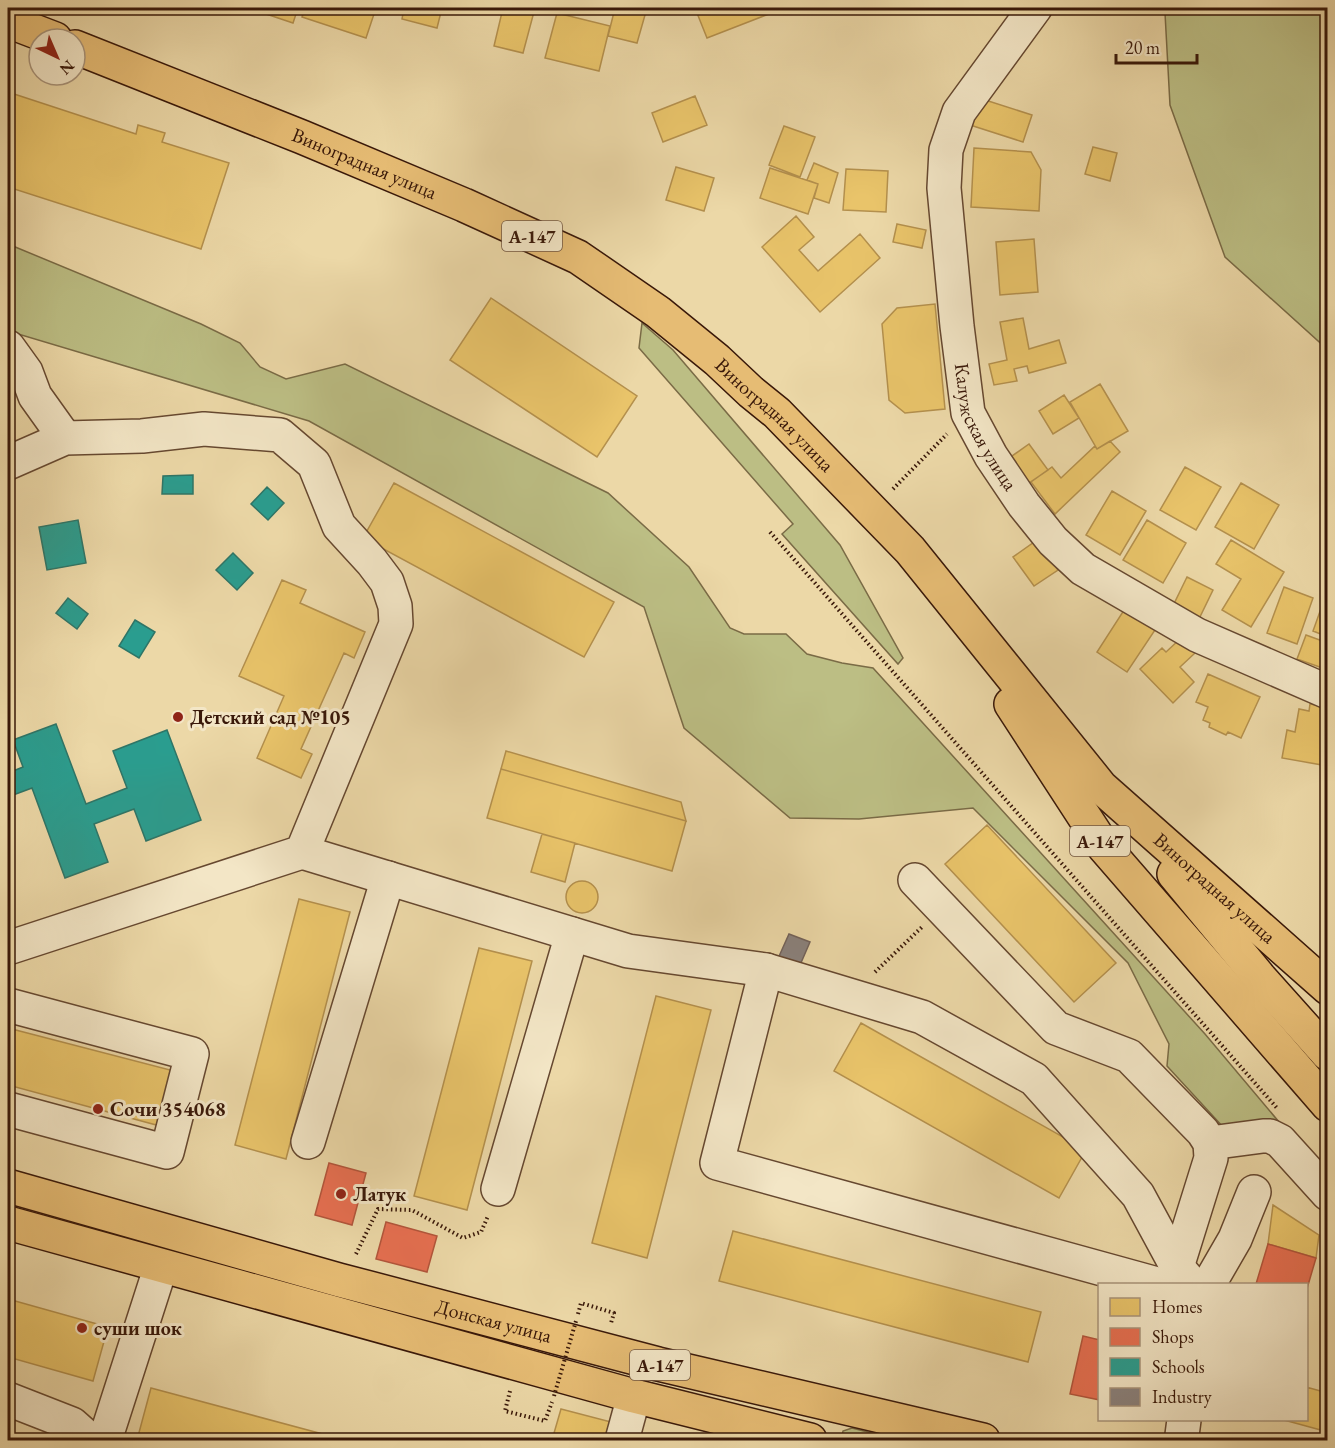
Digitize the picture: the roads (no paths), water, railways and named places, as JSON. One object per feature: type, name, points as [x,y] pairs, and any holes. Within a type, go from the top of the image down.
[{"type":"main road","points":[[8,21],[27,28]]},
{"type":"main road","name":"Виноградная улица","points":[[87,52],[464,205],[578,257],[658,312],[777,412],[910,550],[1101,787],[1328,988]]},
{"type":"main road","name":"А-147","points":[[910,550],[1104,847],[1328,1106]]},
{"type":"main road","points":[[1101,787],[1260,978],[1328,1054]]},
{"type":"main road","name":"Донская улица","points":[[8,1186],[346,1270],[658,1365],[983,1440]]},
{"type":"main road","name":"Донская улица","points":[[8,1223],[634,1396],[810,1440]]},
{"type":"street","name":"Калужская улица","points":[[1035,8],[960,112],[946,150],[944,188],[957,326],[969,413],[991,456],[1024,505],[1053,541],[1083,569],[1197,635],[1328,692]]},
{"type":"street","points":[[8,347],[26,372],[35,396],[65,438]]},
{"type":"street","points":[[8,463],[65,438],[142,436],[204,429],[280,435],[314,464],[339,525],[387,582],[395,606],[396,624],[302,852]]},
{"type":"street","points":[[8,948],[302,852],[628,951],[766,970],[922,1017],[1034,1079],[1138,1195],[1175,1279]]},
{"type":"street","points":[[308,1142],[388,878]]},
{"type":"street","points":[[915,880],[1056,1028],[1130,1056],[1203,1132],[1210,1143],[1212,1158],[1175,1279]]},
{"type":"street","points":[[498,1189],[572,934]]},
{"type":"street","points":[[766,970],[717,1163],[1175,1279]]},
{"type":"street","points":[[8,1005],[192,1054],[167,1152],[8,1109]]},
{"type":"street","points":[[1210,1143],[1270,1136],[1280,1142],[1328,1194]]},
{"type":"street","points":[[1210,1283],[1235,1239],[1254,1192]]},
{"type":"street","points":[[105,1440],[161,1266]]},
{"type":"street","points":[[622,1440],[634,1396]]},
{"type":"street","points":[[8,1400],[72,1424],[90,1440]]},
{"type":"place","name":"Детский сад №105","points":[[178,717]]},
{"type":"place","name":"Сочи 354068","points":[[98,1109]]},
{"type":"place","name":"Латук","points":[[341,1194]]},
{"type":"place","name":"суши шок","points":[[82,1328]]}]
